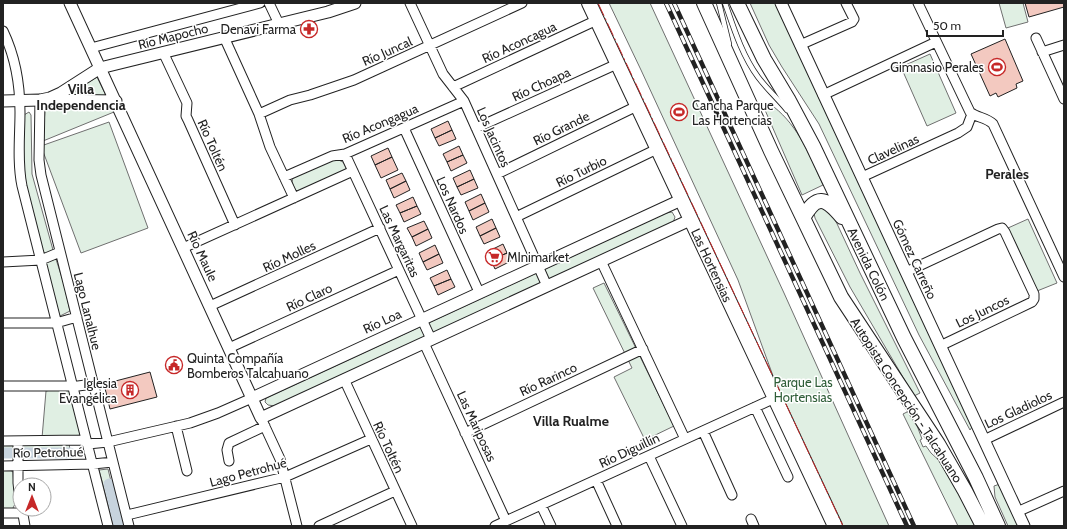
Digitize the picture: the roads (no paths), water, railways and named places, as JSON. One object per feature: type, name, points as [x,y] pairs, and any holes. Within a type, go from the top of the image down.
[{"type":"main road","name":"Las Hortensias","points":[[589,3],[835,526]]},
{"type":"main road","points":[[704,3],[803,218]]},
{"type":"main road","name":"Avenida Colón","points":[[737,3],[764,59],[788,99],[812,146],[998,526]]},
{"type":"main road","points":[[803,218],[809,208],[817,202],[828,202],[833,206],[853,232]]},
{"type":"main road","name":"Autopista Concepción - Talcahuano","points":[[803,218],[841,297],[938,444],[965,491],[982,526]]},
{"type":"street","name":"Río Maule","points":[[70,3],[277,452],[285,477],[297,526]]},
{"type":"street","name":"Río Mapocho","points":[[91,48],[260,3]]},
{"type":"street","points":[[269,3],[279,24]]},
{"type":"street","name":"Río Mapocho","points":[[3,101],[40,100],[62,93],[100,68],[279,24],[355,3]]},
{"type":"street","name":"Los Jacintos","points":[[410,3],[443,74],[464,101],[547,286]]},
{"type":"street","name":"Río Juncal","points":[[259,114],[290,100],[354,80],[522,3]]},
{"type":"street","name":"Gómez Carreño","points":[[781,3],[1024,526]]},
{"type":"street","points":[[800,45],[853,20],[846,3]]},
{"type":"street","points":[[918,3],[968,109],[972,114],[986,119],[993,124],[1064,277]]},
{"type":"street","name":"Río Aconcagua","points":[[453,87],[597,20]]},
{"type":"street","points":[[3,31],[14,59],[20,101],[20,175],[40,260],[108,526]]},
{"type":"street","points":[[224,37],[259,114],[270,147],[294,198]]},
{"type":"street","points":[[1036,38],[1064,99]]},
{"type":"street","points":[[823,95],[936,42]]},
{"type":"street","points":[[1042,52],[1064,45]]},
{"type":"street","name":"Río Toltén","points":[[163,52],[187,103],[186,113],[188,120],[235,225]]},
{"type":"street","name":"Río Choapa","points":[[476,128],[617,64]]},
{"type":"street","points":[[40,100],[116,101]]},
{"type":"street","name":"Lago Lanalhue","points":[[40,100],[39,169],[129,526]]},
{"type":"street","name":"Río Acongagua","points":[[284,177],[332,156],[345,154],[464,101]]},
{"type":"street","name":"Río Grande","points":[[497,174],[637,106]]},
{"type":"street","name":"Clavelinas","points":[[862,177],[964,130],[969,124],[972,114]]},
{"type":"street","name":"Los Nardos","points":[[404,128],[478,292]]},
{"type":"street","name":"Río Turbio","points":[[516,217],[657,149]]},
{"type":"street","name":"Las Margaritas","points":[[345,154],[422,318],[428,341]]},
{"type":"street","points":[[184,248],[353,171]]},
{"type":"street","name":"Río Loa","points":[[88,444],[108,442],[176,426],[218,413],[478,292],[681,200]]},
{"type":"street","points":[[229,461],[227,450],[229,443],[263,422],[344,379],[690,220]]},
{"type":"street","name":"Río Molles","points":[[210,306],[380,228]]},
{"type":"street","name":"Los Juncos","points":[[906,272],[998,229],[1002,228],[1006,232],[1034,294],[1034,299],[1032,302],[940,346]]},
{"type":"street","points":[[3,262],[40,260],[60,252]]},
{"type":"street","points":[[601,261],[685,439]]},
{"type":"street","name":"Río Claro","points":[[229,348],[399,270]]},
{"type":"street","points":[[3,323],[56,323],[77,317]]},
{"type":"street","name":"Las Mariposas","points":[[428,341],[465,433],[506,521]]},
{"type":"street","name":"Río Rarinco","points":[[465,433],[643,349]]},
{"type":"street","name":"Río Toltén","points":[[344,379],[412,526]]},
{"type":"street","points":[[3,386],[93,384]]},
{"type":"street","name":"Río Diguillín","points":[[495,526],[775,398]]},
{"type":"street","name":"Los Gladiolos","points":[[984,440],[1064,402]]},
{"type":"street","points":[[755,407],[788,477]]},
{"type":"street","points":[[176,426],[187,471]]},
{"type":"street","points":[[703,431],[732,495]]},
{"type":"street","name":"Lago Petrohué","points":[[127,515],[285,477],[371,439]]},
{"type":"street","name":"Río Petrohué","points":[[3,441],[82,440],[88,444]]},
{"type":"street","points":[[18,441],[18,477]]},
{"type":"street","points":[[649,456],[682,526]]},
{"type":"street","points":[[93,464],[113,462]]},
{"type":"street","name":"Río Petrohué","points":[[3,466],[93,464]]},
{"type":"street","points":[[596,480],[616,526]]},
{"type":"street","points":[[319,526],[395,491]]},
{"type":"street","points":[[1018,512],[1064,491]]},
{"type":"street","points":[[541,505],[551,526]]},
{"type":"lane","points":[[719,3],[734,70]]},
{"type":"lane","points":[[726,3],[737,38],[751,66],[766,87],[795,119],[812,146]]},
{"type":"waterway","points":[[3,453],[10,453]]},
{"type":"waterway","points":[[23,453],[70,453]]},
{"type":"waterway","points":[[109,484],[119,526]]},
{"type":"railway","points":[[666,3],[907,526]]},
{"type":"railway","points":[[674,3],[914,526]]},
{"type":"place","name":"Denavi Farma","points":[[309,29]]},
{"type":"place","name":"Gimnasio Perales","points":[[997,67]]},
{"type":"place","name":"Cancha Parque Las Hortencias","points":[[679,112]]},
{"type":"place","name":"MInimarket","points":[[494,257]]},
{"type":"place","name":"Quinta Compañía Bomberos Talcahuano","points":[[174,365]]},
{"type":"place","name":"Iglesia Evangélica","points":[[130,390]]},
{"type":"district","name":"Villa Independencia","points":[[81,98]]},
{"type":"district","name":"Perales","points":[[1007,174]]},
{"type":"district","name":"Villa Rualme","points":[[571,421]]},
{"type":"park label","name":"Parque Las Hortensias","points":[[803,390]]}]
